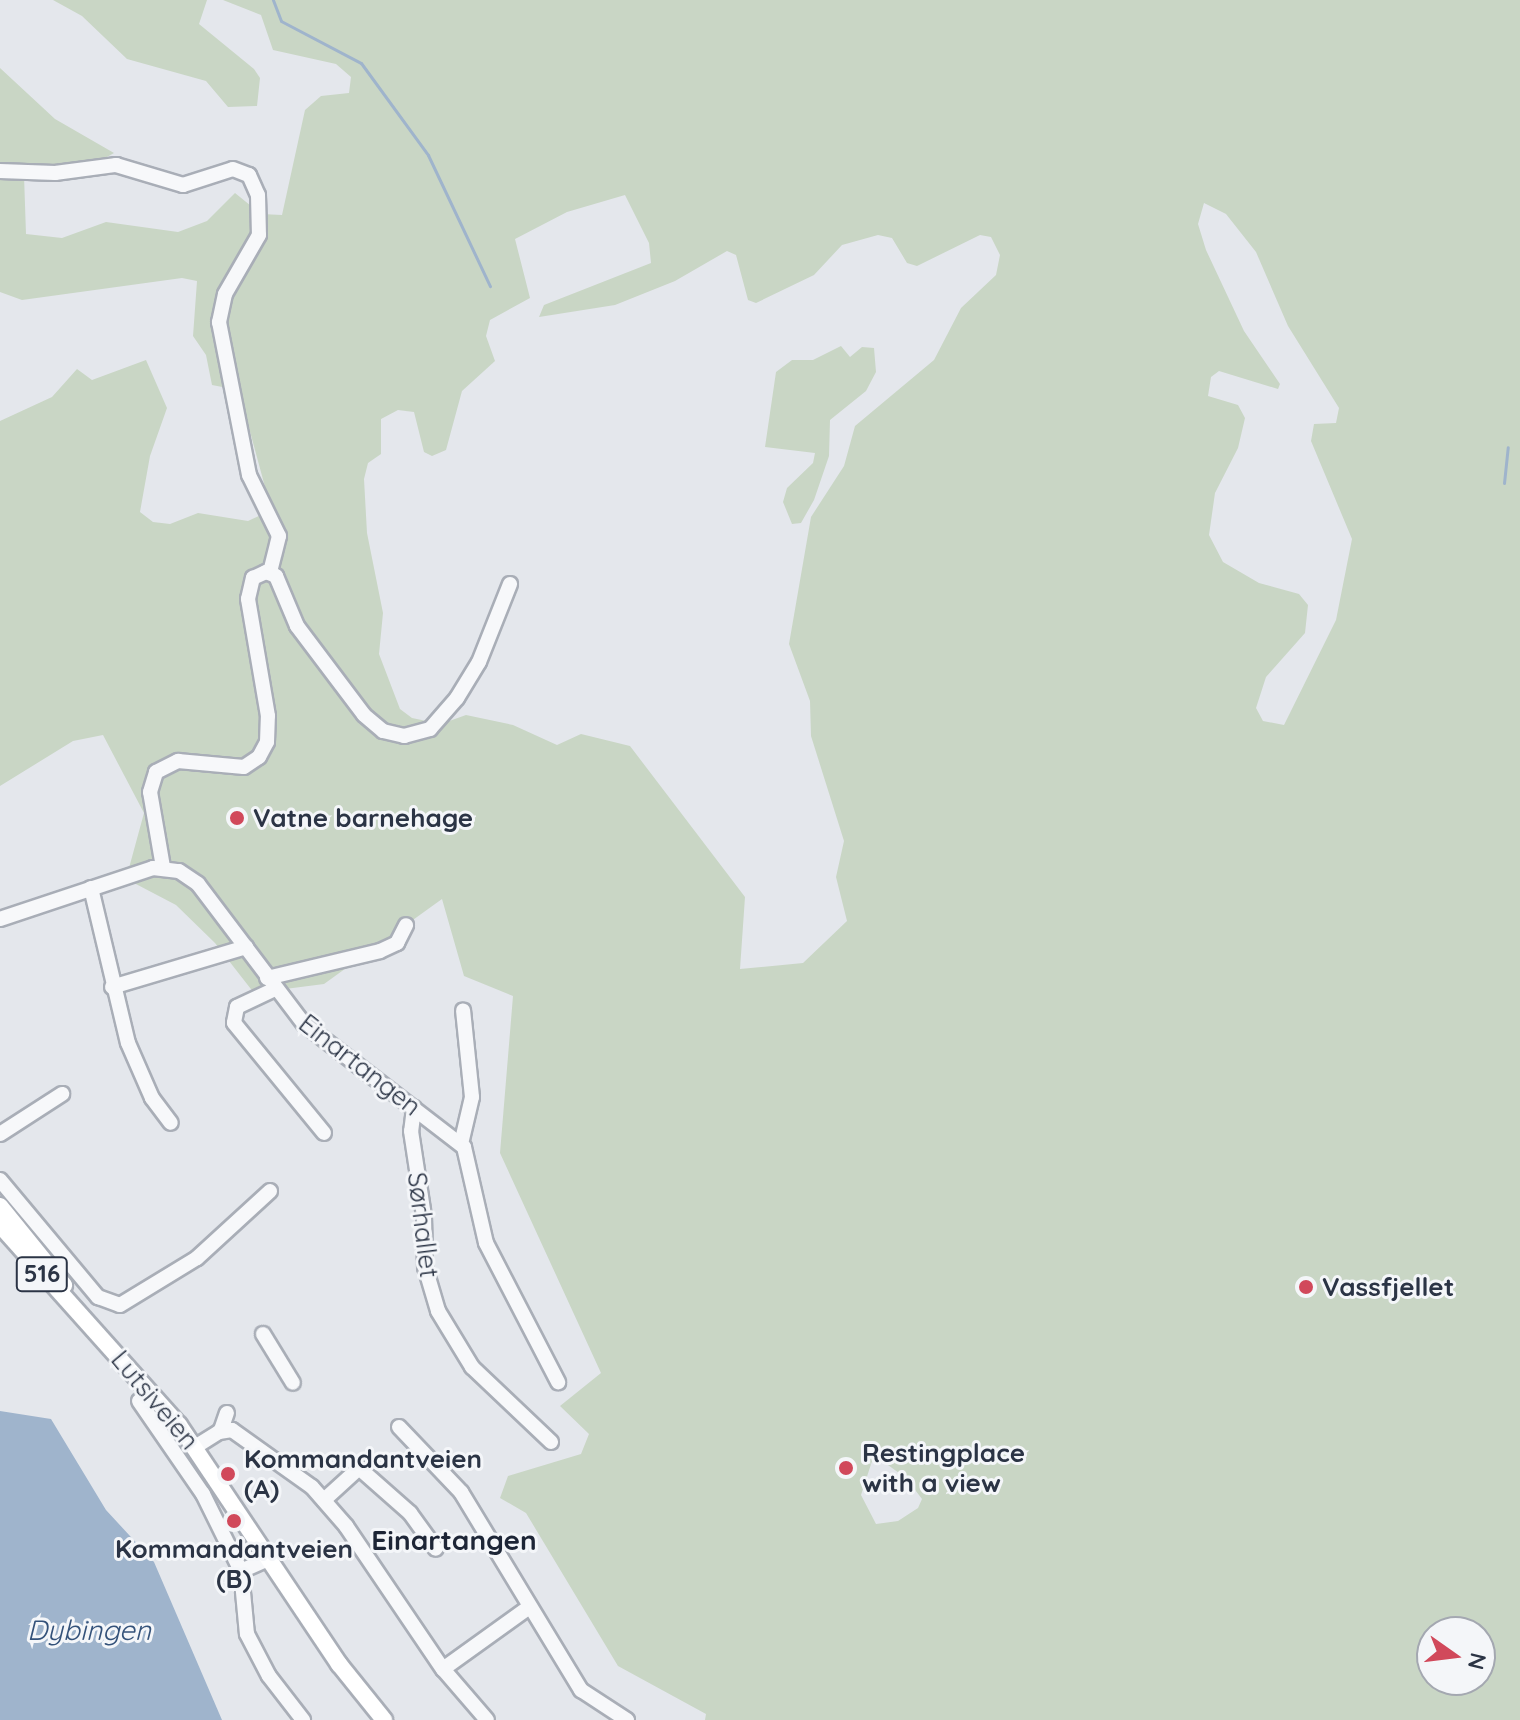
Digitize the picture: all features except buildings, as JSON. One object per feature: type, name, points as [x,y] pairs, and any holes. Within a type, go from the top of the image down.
[{"type":"main road","name":"Lutsiveien","points":[[0,1206],[87,1319],[195,1447],[339,1664],[384,1720]]},
{"type":"main road","name":"Lutsiveien","points":[[0,1225],[87,1319]]},
{"type":"street","points":[[0,171],[55,173],[116,165],[183,185],[233,169],[249,175],[258,195],[259,235],[225,294],[219,322],[249,475],[279,536],[270,572]]},
{"type":"street","points":[[270,572],[282,584],[297,626],[364,715],[383,731],[404,736],[430,729],[457,698],[479,662],[510,584]]},
{"type":"street","points":[[0,919],[163,867],[150,792],[156,772],[178,761],[244,767],[267,742],[268,716],[247,593],[253,578],[270,572]]},
{"type":"street","name":"Einartangen","points":[[163,867],[185,874],[204,889],[271,984],[304,1024],[461,1144]]},
{"type":"street","points":[[91,888],[112,987],[143,1079],[171,1123]]},
{"type":"street","name":"Einartangen","points":[[271,984],[380,951],[397,943],[406,925]]},
{"type":"street","points":[[112,987],[246,947]]},
{"type":"street","points":[[271,984],[237,1007],[234,1023],[324,1133]]},
{"type":"street","points":[[463,1010],[472,1097],[461,1144],[468,1156],[486,1243],[558,1382]]},
{"type":"street","points":[[0,1134],[62,1094]]},
{"type":"street","name":"Sørhallet","points":[[414,1108],[411,1131],[424,1216],[425,1267],[438,1311],[472,1367],[551,1442]]},
{"type":"street","points":[[0,1180],[98,1297],[120,1305],[197,1258],[270,1191]]},
{"type":"street","points":[[263,1334],[293,1383]]},
{"type":"street","points":[[139,1401],[191,1474],[241,1571],[247,1634],[269,1676],[303,1720]]},
{"type":"street","points":[[195,1447],[221,1430],[227,1413]]},
{"type":"street","points":[[399,1427],[461,1492],[528,1608],[581,1690],[627,1720]]},
{"type":"street","points":[[221,1430],[259,1445],[324,1500],[443,1669],[487,1720]]},
{"type":"street","points":[[324,1500],[359,1468],[403,1505],[436,1549]]},
{"type":"street","points":[[241,1571],[270,1558]]},
{"type":"street","points":[[443,1669],[528,1608]]},
{"type":"green space","points":[[53,0],[207,0],[199,24],[254,69],[260,78],[257,106],[228,107],[206,81],[127,59],[82,16]]},
{"type":"green space","points":[[223,0],[1520,0],[1520,1720],[705,1720],[706,1714],[618,1666],[526,1513],[500,1498],[508,1476],[581,1454],[589,1434],[560,1406],[601,1373],[500,1153],[513,996],[464,976],[442,899],[324,984],[254,993],[215,943],[176,905],[134,883],[129,868],[144,813],[103,735],[73,741],[0,786],[0,421],[52,397],[77,369],[92,380],[146,360],[167,408],[150,456],[140,512],[153,522],[170,524],[198,513],[248,521],[263,514],[268,498],[242,402],[233,389],[212,385],[206,355],[193,336],[197,281],[182,278],[22,300],[0,292],[0,68],[55,119],[114,153],[98,162],[24,175],[26,234],[62,238],[106,222],[178,232],[207,221],[235,193],[261,214],[282,215],[305,110],[321,96],[349,93],[351,77],[336,64],[273,50],[261,15]],"holes":[[[625,195],[649,243],[651,263],[544,305],[539,317],[615,305],[675,281],[727,251],[736,255],[748,300],[756,303],[814,275],[842,245],[878,235],[892,238],[907,263],[917,266],[980,235],[991,237],[1000,255],[996,275],[961,308],[934,360],[855,426],[844,466],[811,517],[789,644],[810,701],[811,736],[844,841],[836,877],[847,921],[803,963],[740,969],[745,897],[630,746],[581,734],[557,745],[513,725],[466,715],[441,724],[412,718],[400,709],[379,654],[383,613],[367,533],[364,479],[368,463],[381,454],[381,419],[398,410],[414,412],[424,452],[432,456],[446,450],[462,391],[495,361],[486,336],[490,320],[530,298],[515,239],[567,212]],[[1204,203],[1226,214],[1256,252],[1288,326],[1339,408],[1336,423],[1314,424],[1311,441],[1352,539],[1336,620],[1284,725],[1263,721],[1256,708],[1266,677],[1305,633],[1308,605],[1299,594],[1259,583],[1223,562],[1209,535],[1215,493],[1238,448],[1245,418],[1238,405],[1208,396],[1211,377],[1219,371],[1278,389],[1280,384],[1244,331],[1206,250],[1198,224]],[[874,1455],[906,1478],[922,1499],[918,1508],[898,1521],[876,1524],[861,1495]]]},
{"type":"green space","points":[[841,346],[850,357],[862,347],[874,348],[876,372],[866,391],[830,420],[829,456],[814,500],[801,523],[792,524],[783,502],[787,488],[813,463],[815,453],[765,447],[776,372],[792,360],[813,360]]},
{"type":"water","name":"Dybingen","points":[[0,1411],[51,1419],[106,1510],[154,1562],[222,1720],[0,1720]]},
{"type":"waterway","points":[[273,0],[281,21],[361,63],[428,155],[490,286]]},
{"type":"waterway","points":[[1504,483],[1508,447]]},
{"type":"place","name":"Vatne barnehage","points":[[237,818]]},
{"type":"place","name":"Vassfjellet","points":[[1306,1287]]},
{"type":"place","name":"Restingplace with a view","points":[[846,1468]]},
{"type":"place","name":"Kommandantveien (A)","points":[[228,1474]]},
{"type":"place","name":"Kommandantveien (B)","points":[[234,1521]]},
{"type":"district","name":"Einartangen","points":[[454,1540]]}]
